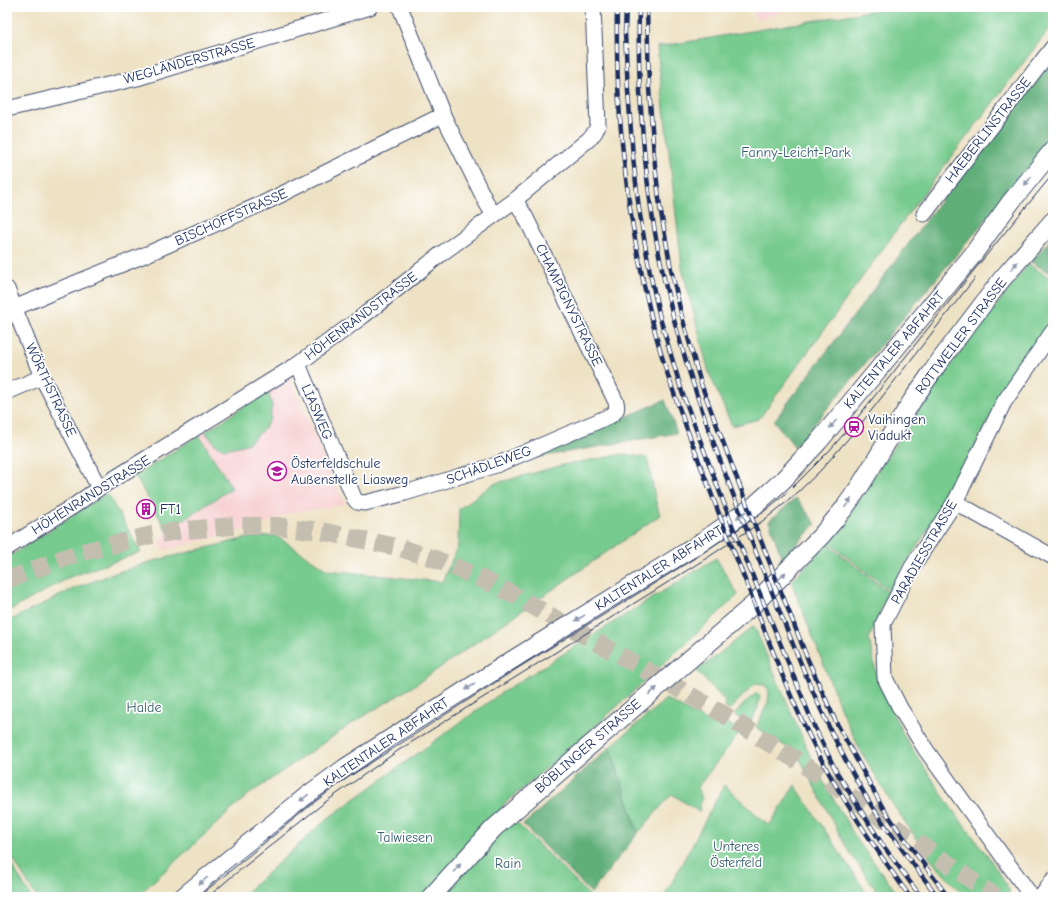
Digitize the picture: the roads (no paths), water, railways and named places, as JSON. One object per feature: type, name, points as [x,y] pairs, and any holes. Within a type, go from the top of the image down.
[{"type":"main road","name":"KALTENTALER ABFAHRT","points":[[183,897],[308,795],[345,768],[504,665],[693,548],[754,506],[783,480],[818,441],[970,257],[1010,203],[1053,150]]},
{"type":"main road","name":"ROTTWEILER STRASSE","points":[[754,604],[821,536],[843,510],[860,486],[912,402],[939,362],[1002,279],[1053,221]]},
{"type":"main road","name":"BÖBLINGER STRASSE","points":[[431,897],[494,828],[754,604]]},
{"type":"street","name":"WEGLÄNDERSTRASSE","points":[[7,109],[137,78],[370,7]]},
{"type":"street","points":[[400,7],[443,115],[487,204],[494,215]]},
{"type":"street","name":"HÖHENRANDSTRASSE","points":[[7,548],[99,488],[298,364],[441,254],[515,200],[589,140],[595,132],[598,124],[593,7]]},
{"type":"street","name":"HAEBERLINSTRASSE","points":[[924,214],[1053,47]]},
{"type":"street","name":"BISCHOFFSTRASSE","points":[[14,308],[147,254],[268,201],[443,115]]},
{"type":"street","name":"CHAMPIGNYSTRASSE","points":[[515,200],[525,216],[616,402],[616,412]]},
{"type":"street","name":"WÖRTHSTRASSE","points":[[7,289],[42,377],[99,488]]},
{"type":"street","name":"PARADIESSTRASSE","points":[[1032,897],[926,750],[900,708],[885,678],[883,624],[912,567],[955,502],[1004,402],[1053,331]]},
{"type":"street","name":"LIASWEG","points":[[298,364],[357,502]]},
{"type":"street","points":[[7,392],[42,377]]},
{"type":"street","name":"SCHÄDLEWEG","points":[[357,502],[365,503],[405,493],[496,465],[610,416],[616,412]]},
{"type":"street","points":[[955,502],[1053,557]]},
{"type":"street","points":[[1041,897],[1053,880]]},
{"type":"tunnel","points":[[7,580],[75,554],[152,535],[185,530],[234,526],[277,526],[320,531],[397,547],[435,559],[480,578],[512,594],[723,714],[812,770],[996,897]]},
{"type":"tram line","points":[[197,897],[225,872],[319,797],[396,744],[605,612],[707,550],[761,514],[789,491],[830,450],[854,422],[975,269],[1053,174]]},
{"type":"tram line","points":[[208,897],[324,803],[399,750],[710,556],[764,520],[794,496],[821,470],[860,425],[975,278]]},
{"type":"railway","points":[[617,7],[618,86],[624,165],[629,204],[643,282],[656,337],[667,371],[684,422],[723,525],[782,674],[817,752],[850,808],[910,897]]},
{"type":"railway","points":[[626,7],[625,33],[628,91],[639,209],[650,273],[660,318],[682,392],[734,530],[814,726],[836,771],[882,844],[921,897]]},
{"type":"railway","points":[[639,7],[642,123],[650,202],[656,240],[673,316],[701,409],[783,621],[836,742],[876,813],[938,897]]},
{"type":"railway","points":[[647,7],[649,88],[654,156],[660,207],[671,269],[681,313],[701,384],[808,660],[835,720],[883,808],[948,897]]},
{"type":"place","name":"Vaihingen Viadukt","points":[[854,427]]},
{"type":"place","name":"Österfeldschule Außenstelle Liasweg","points":[[277,471]]},
{"type":"place","name":"FT1","points":[[146,509]]},
{"type":"park label","name":"Fanny-Leicht-Park","points":[[796,152]]},
{"type":"park label","name":"Halde","points":[[144,707]]},
{"type":"park label","name":"Talwiesen","points":[[405,837]]},
{"type":"park label","name":"Unteres Österfeld","points":[[736,854]]},
{"type":"park label","name":"Rain","points":[[508,863]]}]
